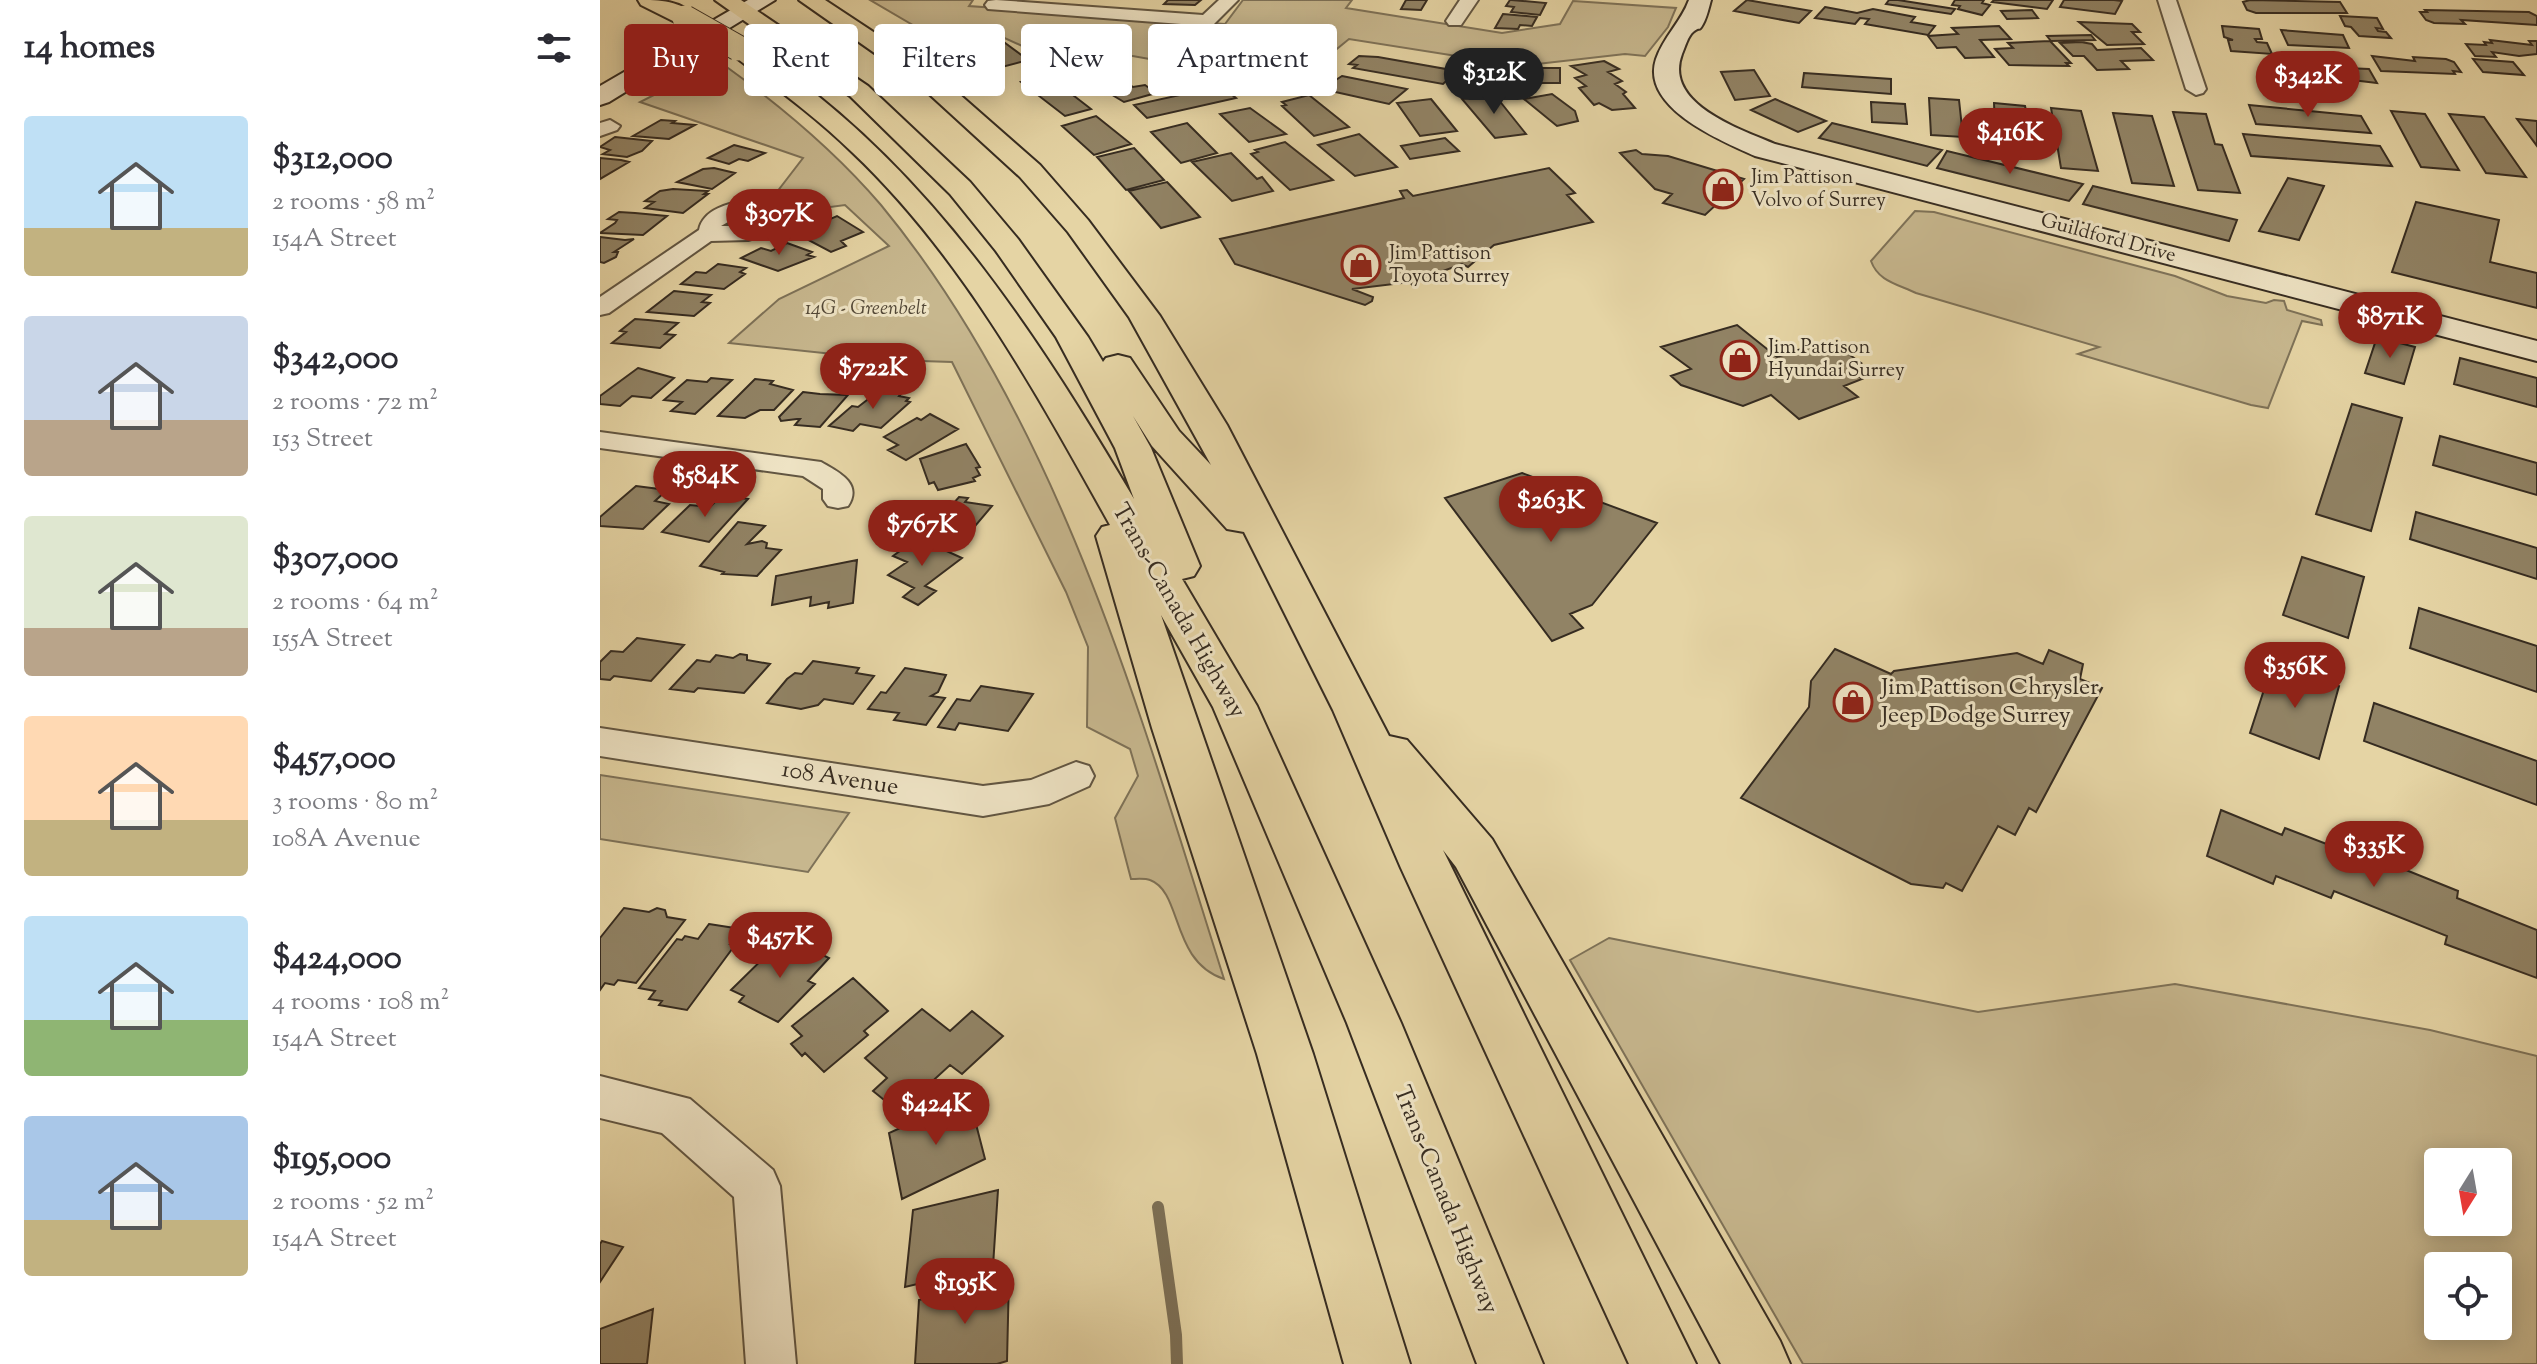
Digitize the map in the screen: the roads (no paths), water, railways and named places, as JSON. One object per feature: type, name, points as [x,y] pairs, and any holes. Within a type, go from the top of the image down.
[{"type":"highway","name":"Trans-Canada Highway","points":[[649,0],[738,48],[816,106],[863,147],[914,201],[960,258],[1026,351],[1235,706],[1374,1023],[1510,1364]]},
{"type":"highway","points":[[811,0],[877,42],[972,116],[1030,171],[1078,226],[1144,316],[1209,425],[1355,710],[1426,868],[1663,1364]]},
{"type":"highway","points":[[749,3],[881,86],[929,128],[981,182],[1030,239],[1096,330],[1165,438],[1279,559]]},
{"type":"highway","points":[[749,3],[859,91],[960,188],[1072,337],[1133,448],[1235,706]]},
{"type":"highway","points":[[1093,461],[1175,728],[1285,1054],[1377,1364]]},
{"type":"highway","points":[[1355,710],[1474,853],[1757,1364]]},
{"type":"main road","points":[[600,97],[749,3]]},
{"type":"main road","name":"Guildford Drive","points":[[1696,12],[1699,29],[1694,73],[1702,91],[1722,109],[1757,129],[1828,152],[2537,333]]},
{"type":"main road","name":"Guildford Drive","points":[[1696,12],[1683,28],[1665,70],[1671,90],[1688,109],[1718,129],[1765,150],[2537,351]]},
{"type":"street","points":[[994,5],[1207,21],[1229,0]]},
{"type":"street","points":[[1455,21],[1469,0]]},
{"type":"street","points":[[2167,0],[2196,89]]},
{"type":"street","points":[[600,308],[684,247],[712,232]]},
{"type":"street","points":[[600,440],[811,468],[838,485],[838,499]]},
{"type":"street","name":"108 Avenue","points":[[600,742],[983,801],[1036,794],[1076,776]]},
{"type":"street","points":[[600,1097],[674,1114],[757,1186],[771,1364]]},
{"type":"waterway","points":[[1158,1207],[1176,1335],[1177,1364]]},
{"type":"place","name":"Jim Pattison Volvo of Surrey","points":[[1723,189]]},
{"type":"place","name":"Jim Pattison Toyota Surrey","points":[[1361,265]]},
{"type":"place","name":"Jim Pattison Hyundai Surrey","points":[[1740,360]]},
{"type":"place","name":"Jim Pattison Chrysler Jeep Dodge Surrey","points":[[1853,702]]},
{"type":"park label","name":"14G - Greenbelt","points":[[866,309]]}]
